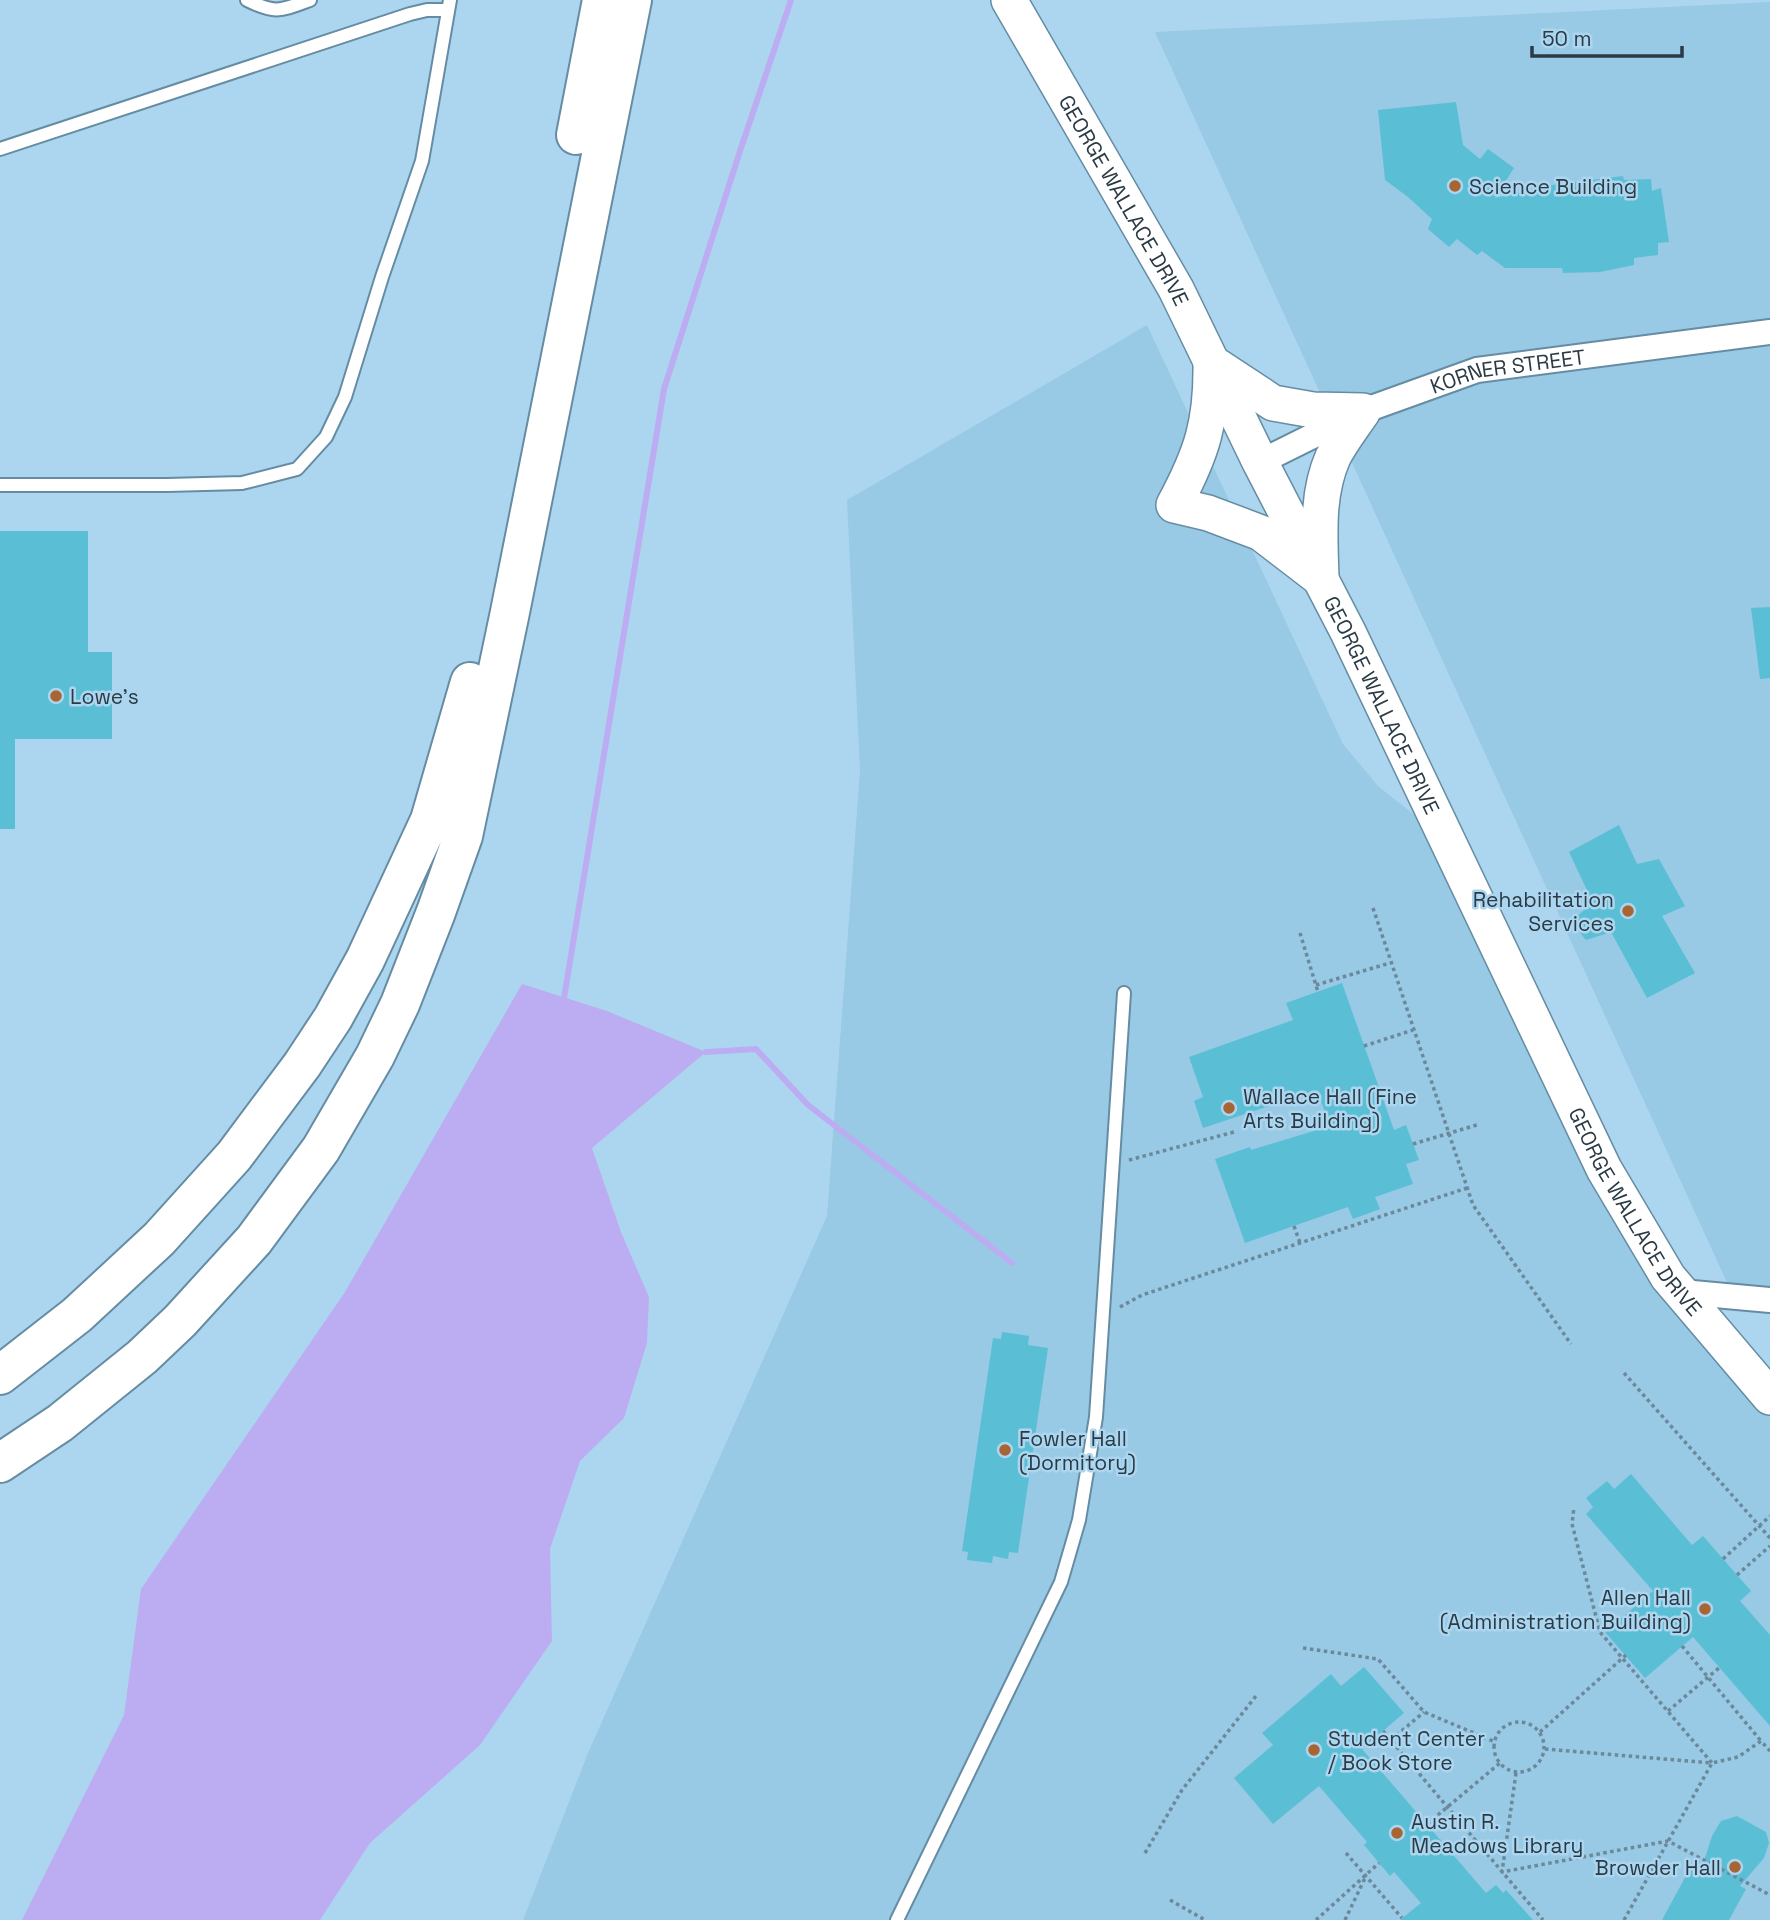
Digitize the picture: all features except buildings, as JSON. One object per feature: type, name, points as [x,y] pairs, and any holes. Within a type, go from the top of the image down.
[{"type":"highway","points":[[0,1375],[77,1315],[159,1239],[216,1177],[269,1111],[333,1018],[365,960],[430,820],[470,684],[491,587],[602,0]]},
{"type":"highway","points":[[0,1463],[60,1423],[112,1382],[180,1321],[232,1266],[289,1195],[321,1149],[375,1056],[400,1004],[463,836],[632,0]]},
{"type":"street","name":"GEORGE WALLACE DRIVE","points":[[1009,0],[1176,289],[1451,844],[1604,1169],[1668,1277],[1770,1397]]},
{"type":"street","name":"KORNER STREET","points":[[1260,462],[1363,411],[1477,370],[1770,332]]},
{"type":"street","points":[[1211,362],[1273,403],[1313,410],[1363,411]]},
{"type":"street","points":[[1211,362],[1212,399],[1208,424],[1193,470],[1174,505],[1208,513],[1261,533],[1321,579]]},
{"type":"street","points":[[1321,579],[1319,527],[1326,474],[1335,454],[1363,411]]},
{"type":"street","points":[[1682,1292],[1770,1300]]},
{"type":"lane","points":[[247,0],[268,10],[289,8],[310,0]]},
{"type":"lane","points":[[0,149],[410,14],[449,5],[422,161],[345,397],[326,437],[297,470],[242,483],[0,485]]},
{"type":"lane","points":[[897,1920],[1061,1582],[1079,1520],[1096,1417],[1124,993]]},
{"type":"path","points":[[1373,908],[1473,1205],[1571,1344]]},
{"type":"path","points":[[1300,933],[1318,992]]},
{"type":"path","points":[[1316,985],[1390,963]]},
{"type":"path","points":[[1364,1046],[1413,1030]]},
{"type":"path","points":[[1413,1144],[1480,1124]]},
{"type":"path","points":[[1113,1164],[1234,1132]]},
{"type":"path","points":[[1103,1316],[1142,1295],[1467,1188]]},
{"type":"path","points":[[1294,1226],[1300,1243]]},
{"type":"path","points":[[1624,1373],[1770,1538]]},
{"type":"path","points":[[1574,1507],[1572,1524],[1600,1632],[1712,1763]]},
{"type":"path","points":[[1723,1559],[1770,1516]]},
{"type":"path","points":[[1737,1575],[1770,1546]]},
{"type":"path","points":[[1682,1646],[1770,1751]]},
{"type":"path","points":[[1303,1648],[1378,1659],[1424,1712],[1493,1741]]},
{"type":"path","points":[[1540,1732],[1624,1657]]},
{"type":"path","points":[[1668,1711],[1720,1667]]},
{"type":"path","points":[[1145,1853],[1182,1790],[1256,1696]]},
{"type":"path","points":[[1391,1740],[1424,1712]]},
{"type":"path","points":[[1514,1721],[1528,1723],[1540,1732],[1545,1749],[1540,1762],[1530,1771],[1516,1773],[1503,1768],[1494,1756],[1493,1741],[1501,1728],[1514,1721]]},
{"type":"path","points":[[1383,1731],[1543,1920]]},
{"type":"path","points":[[1545,1749],[1712,1763],[1738,1757],[1761,1741]]},
{"type":"path","points":[[1427,1824],[1500,1763]]},
{"type":"path","points":[[1624,1920],[1712,1763]]},
{"type":"path","points":[[1502,1872],[1516,1773]]},
{"type":"path","points":[[1502,1872],[1668,1841],[1770,1895]]},
{"type":"path","points":[[1346,1853],[1402,1919]]},
{"type":"path","points":[[1316,1920],[1379,1863]]},
{"type":"path","points":[[1345,1920],[1366,1875]]},
{"type":"path","points":[[1170,1900],[1205,1920]]},
{"type":"shaded area","points":[[1770,2],[1770,1291],[1730,1289],[1155,32]]},
{"type":"shaded area","points":[[1147,325],[1343,744],[1378,786],[1451,844],[1604,1169],[1770,1397],[1770,1920],[523,1920],[588,1753],[827,1216],[860,771],[847,500]]},
{"type":"shaded area","points":[[522,984],[607,1011],[706,1052],[592,1148],[621,1232],[649,1297],[647,1343],[624,1418],[580,1461],[550,1549],[552,1641],[480,1745],[370,1843],[320,1920],[22,1920],[124,1715],[141,1589],[345,1292]]},
{"type":"waterway","points":[[564,998],[664,389],[791,0]]},
{"type":"waterway","points":[[706,1052],[756,1049],[808,1105],[1012,1263]]},
{"type":"place","name":"Science Building","points":[[1455,186]]},
{"type":"place","name":"Lowe's","points":[[56,696]]},
{"type":"place","name":"Rehabilitation Services","points":[[1628,911]]},
{"type":"place","name":"Wallace Hall (Fine Arts Building)","points":[[1229,1108]]},
{"type":"place","name":"Fowler Hall (Dormitory)","points":[[1005,1450]]},
{"type":"place","name":"Allen Hall (Administration Building)","points":[[1705,1609]]},
{"type":"place","name":"Student Center / Book Store","points":[[1314,1750]]},
{"type":"place","name":"Austin R. Meadows Library","points":[[1397,1833]]},
{"type":"place","name":"Browder Hall","points":[[1735,1867]]}]
